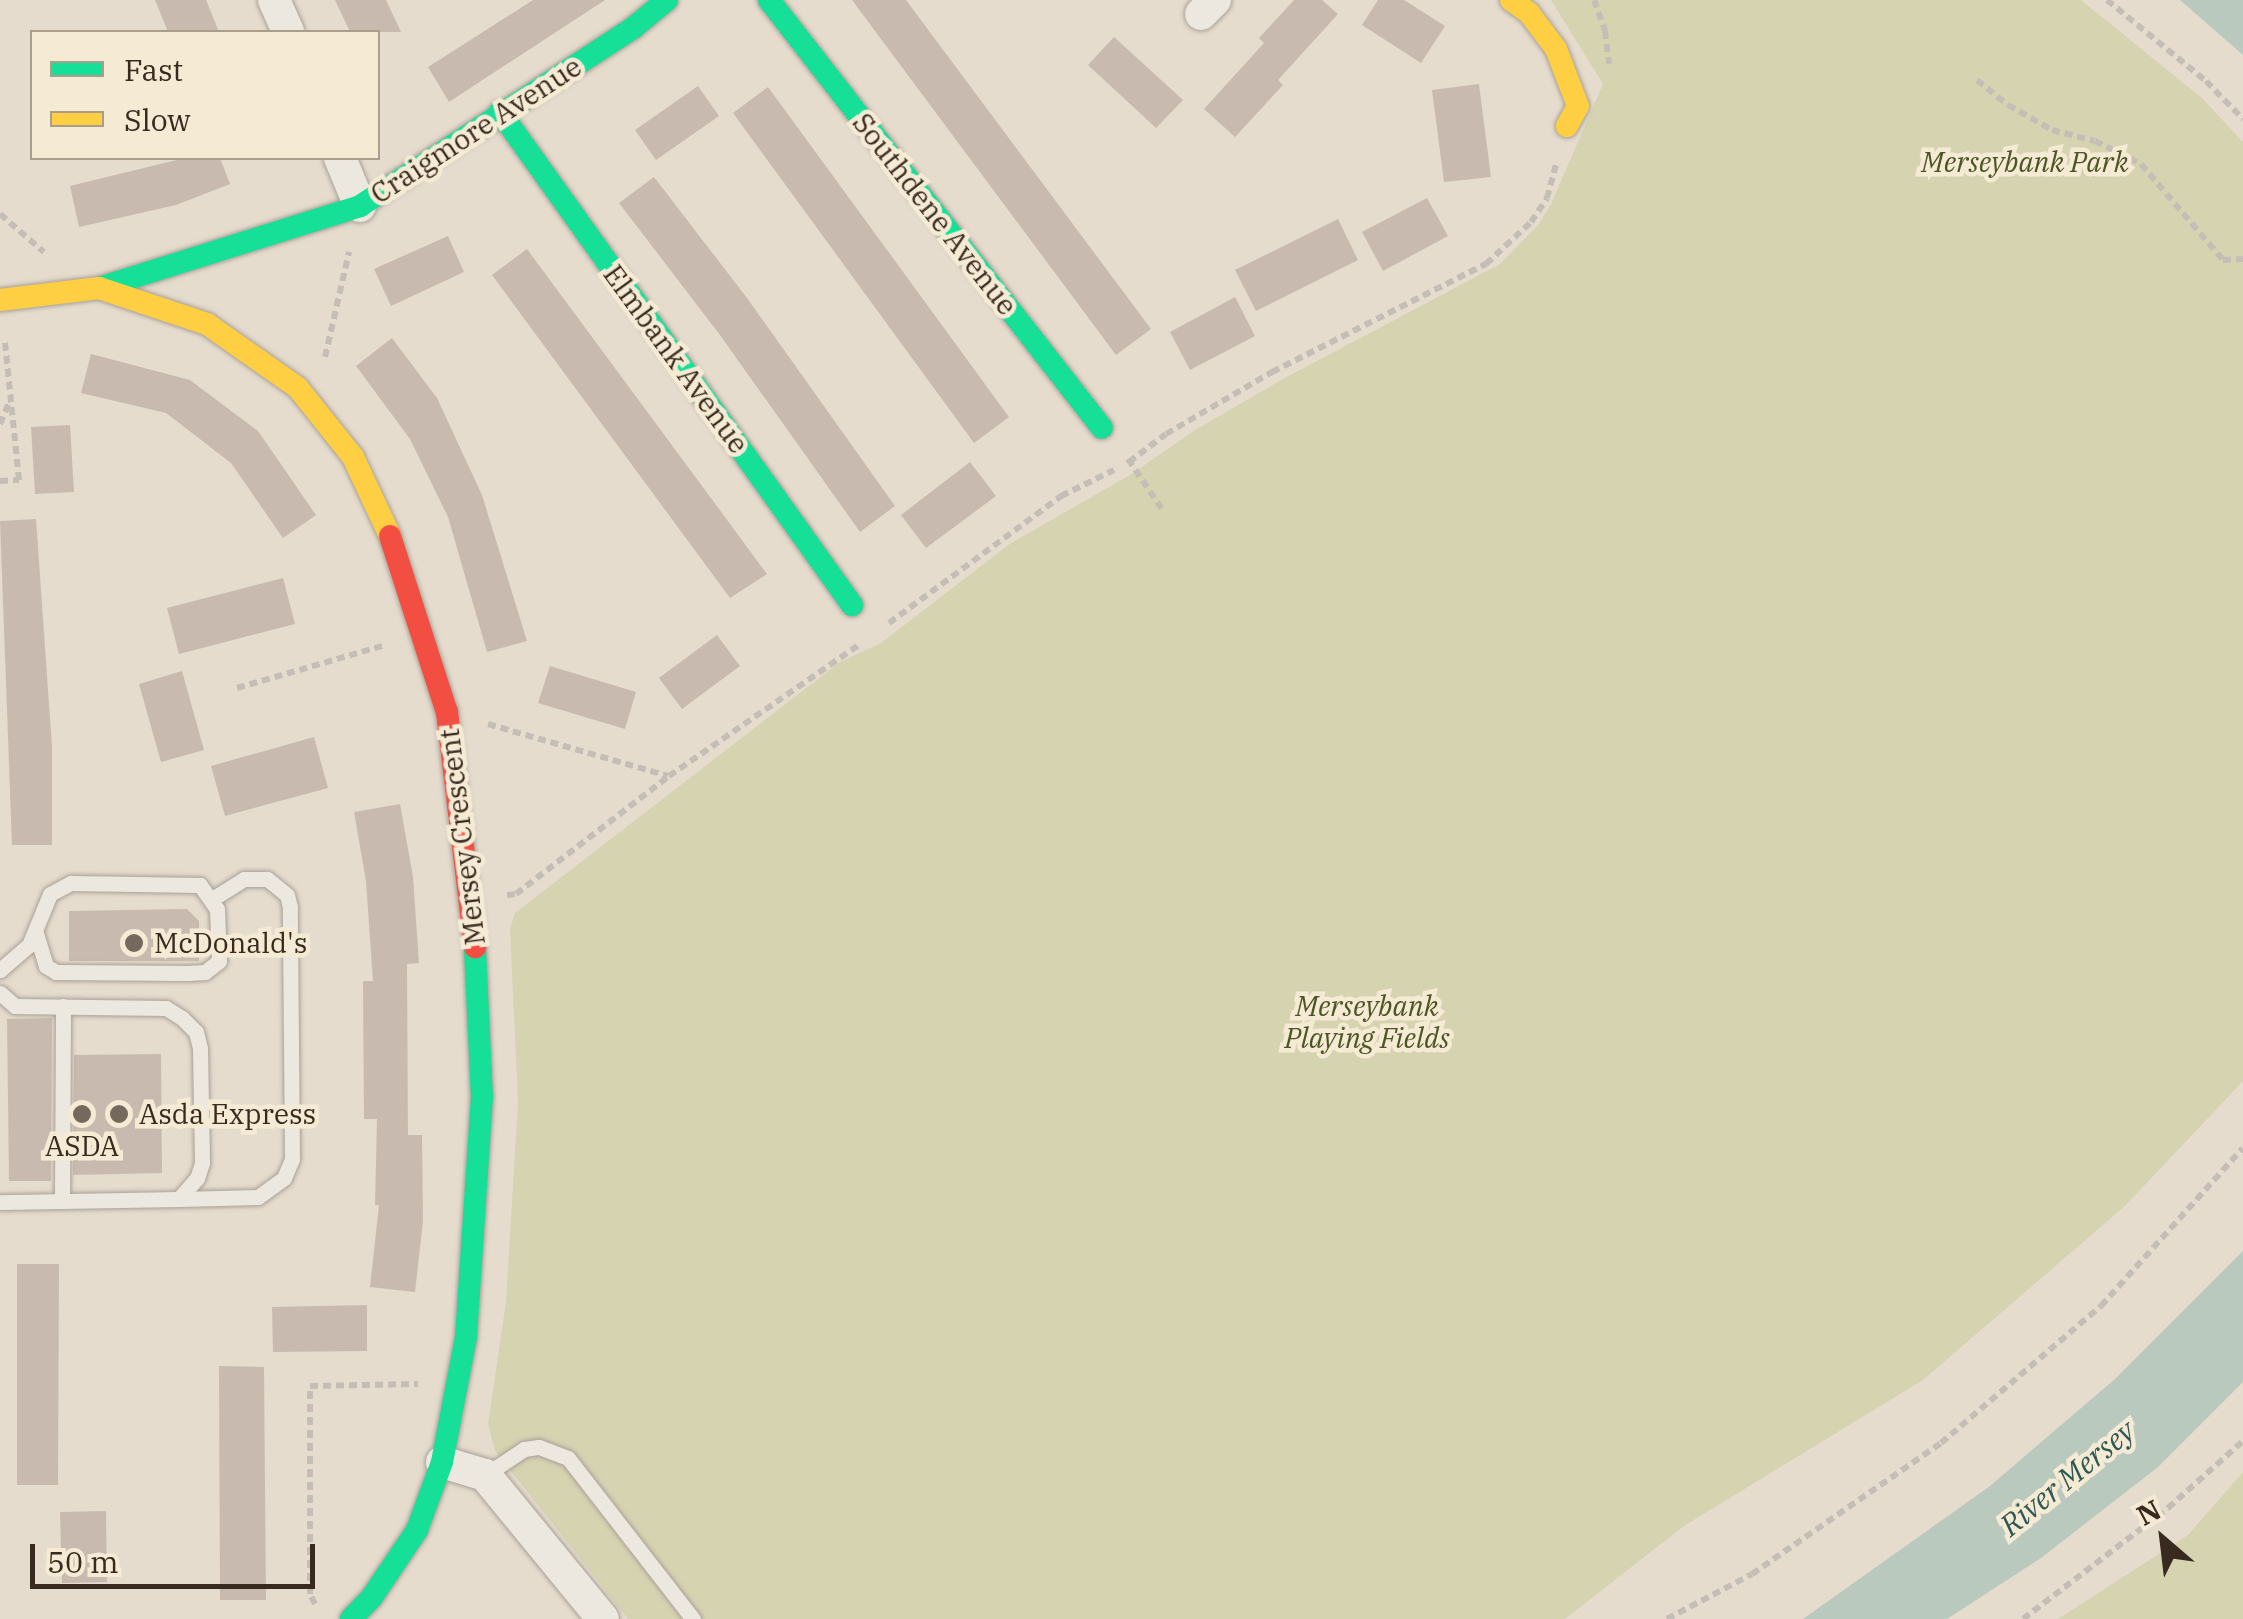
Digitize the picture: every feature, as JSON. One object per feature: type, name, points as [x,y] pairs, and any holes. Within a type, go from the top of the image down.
[{"type":"street","points":[[274,0],[287,30]]},
{"type":"street","name":"Craigmore Avenue","points":[[99,288],[360,206],[633,28],[667,0]]},
{"type":"street","name":"Southdene Avenue","points":[[769,0],[1102,428]]},
{"type":"street","points":[[1511,0],[1529,13],[1556,49],[1578,106],[1566,126]]},
{"type":"street","name":"Elmbank Avenue","points":[[500,112],[852,605]]},
{"type":"street","points":[[341,160],[360,206]]},
{"type":"street","name":"Mersey Crescent","points":[[0,300],[99,288],[207,324],[298,388],[354,456],[394,544],[447,712],[480,986],[482,1098],[466,1337],[442,1462],[417,1530],[372,1598],[351,1619]]},
{"type":"street","points":[[442,1462],[484,1475],[603,1619]]},
{"type":"lane","points":[[0,1202],[258,1196],[284,1178],[292,1158],[290,906],[286,895],[267,880],[244,879],[213,898]]},
{"type":"lane","points":[[0,970],[23,954],[36,933],[50,894],[71,883],[190,883],[213,898]]},
{"type":"lane","points":[[36,933],[46,966],[56,972],[205,972],[219,962],[213,898]]},
{"type":"lane","points":[[0,993],[15,1006],[166,1008],[196,1032],[200,1048],[202,1163],[197,1178],[178,1199]]},
{"type":"lane","points":[[62,1006],[62,1201]]},
{"type":"lane","points":[[484,1475],[524,1449],[539,1447],[568,1458],[693,1619]]},
{"type":"path","points":[[2107,0],[2206,81],[2243,119]]},
{"type":"path","points":[[1977,80],[2008,106],[2052,130],[2095,141],[2142,164],[2223,260],[2243,259]]},
{"type":"path","points":[[876,634],[1061,496],[1130,462],[1166,434],[1272,372],[1486,264],[1532,222],[1547,198],[1566,126]]},
{"type":"path","points":[[314,407],[360,206]]},
{"type":"path","points":[[0,214],[48,254],[68,291]]},
{"type":"path","points":[[0,481],[19,480],[4,334]]},
{"type":"path","points":[[0,424],[11,400]]},
{"type":"path","points":[[1130,462],[1164,512]]},
{"type":"path","points":[[237,688],[420,635]]},
{"type":"path","points":[[472,901],[516,894],[669,776],[862,643]]},
{"type":"path","points":[[447,712],[669,776]]},
{"type":"path","points":[[1667,1619],[1752,1574],[1941,1443],[2101,1306],[2243,1148]]},
{"type":"path","points":[[322,1619],[310,1594],[310,1386],[457,1383]]},
{"type":"path","points":[[2022,1619],[2168,1508],[2243,1441]]},
{"type":"green space","name":"Merseybank Playing Fields","points":[[1551,0],[2081,0],[2203,99],[2243,142],[2243,1081],[2125,1206],[1923,1380],[1684,1526],[1565,1619],[628,1619],[495,1451],[488,1424],[506,1302],[518,1102],[510,929],[515,913],[840,662],[881,643],[1011,543],[1130,475],[1195,430],[1283,379],[1500,264],[1539,224],[1552,202],[1603,84]]},
{"type":"green space","points":[[2243,1472],[2243,1619],[2058,1619],[2188,1535]]},
{"type":"water","points":[[2180,0],[2243,0],[2243,55]]},
{"type":"water","name":"River Mersey","points":[[2243,1251],[2243,1382],[2158,1467],[2041,1558],[1947,1619],[1803,1619],[1990,1486],[2115,1379]]},
{"type":"building","points":[[155,0],[206,0],[218,30],[167,30]]},
{"type":"building","points":[[335,0],[386,0],[401,32],[380,30],[349,30]]},
{"type":"building","points":[[533,0],[605,0],[449,102],[428,67]]},
{"type":"building","points":[[852,0],[906,0],[1151,329],[1116,355]]},
{"type":"building","points":[[1294,0],[1322,0],[1338,14],[1278,80],[1283,85],[1235,137],[1204,109],[1264,43],[1259,38]]},
{"type":"building","points":[[1378,0],[1404,0],[1445,26],[1421,63],[1362,25]]},
{"type":"building","points":[[1114,37],[1183,100],[1156,128],[1088,65]]},
{"type":"building","points":[[1479,84],[1491,177],[1444,182],[1432,90]]},
{"type":"building","points":[[698,86],[719,116],[656,160],[635,130]]},
{"type":"building","points":[[768,87],[1009,417],[974,443],[733,113]]},
{"type":"building","points":[[177,160],[221,160],[230,184],[176,205],[79,227],[70,186]]},
{"type":"building","points":[[654,177],[747,298],[895,506],[860,532],[720,335],[619,203]]},
{"type":"building","points":[[1427,198],[1448,236],[1383,271],[1362,232]]},
{"type":"building","points":[[1338,219],[1358,260],[1256,311],[1235,270]]},
{"type":"building","points":[[448,236],[464,272],[391,306],[374,269]]},
{"type":"building","points":[[527,249],[767,574],[730,598],[492,275]]},
{"type":"building","points":[[1235,297],[1255,336],[1190,370],[1170,332]]},
{"type":"building","points":[[392,338],[437,398],[482,495],[527,641],[487,652],[448,517],[410,439],[356,366]]},
{"type":"building","points":[[91,354],[190,380],[258,431],[316,515],[283,538],[231,463],[166,413],[81,393]]},
{"type":"building","points":[[70,425],[74,492],[35,494],[31,427]]},
{"type":"building","points":[[970,462],[996,496],[926,548],[901,515]]},
{"type":"building","points":[[36,519],[52,747],[52,845],[12,845],[0,521]]},
{"type":"building","points":[[283,578],[295,624],[179,654],[167,608]]},
{"type":"building","points":[[717,635],[740,666],[682,709],[659,678]]},
{"type":"building","points":[[550,666],[636,692],[625,729],[538,703]]},
{"type":"building","points":[[182,671],[204,750],[161,762],[139,684]]},
{"type":"building","points":[[314,737],[328,788],[225,816],[211,766]]},
{"type":"building","points":[[400,804],[413,877],[419,963],[407,964],[408,1135],[422,1135],[423,1221],[415,1292],[370,1287],[379,1205],[375,1205],[377,1119],[364,1119],[363,981],[373,981],[366,881],[354,812]]},
{"type":"building","name":"McDonald's","points":[[187,909],[199,921],[199,961],[69,961],[69,911]]},
{"type":"building","points":[[52,1018],[51,1181],[9,1181],[7,1019]]},
{"type":"building","name":"Asda Express","points":[[161,1054],[162,1173],[73,1175],[74,1055]]},
{"type":"building","points":[[17,1264],[59,1264],[58,1485],[17,1485]]},
{"type":"building","points":[[367,1305],[367,1351],[273,1352],[272,1307]]},
{"type":"building","points":[[219,1366],[264,1367],[266,1600],[220,1600]]},
{"type":"building","points":[[106,1511],[107,1582],[62,1583],[60,1512]]},
{"type":"traffic: fast","points":[[99,288],[360,206],[633,28],[667,0]]},
{"type":"traffic: fast","points":[[769,0],[1102,428]]},
{"type":"traffic: fast","points":[[500,112],[852,605]]},
{"type":"traffic: fast","points":[[351,1619],[372,1597],[417,1530],[442,1462],[466,1337],[482,1098],[475,947]]},
{"type":"traffic: slow","points":[[1511,0],[1529,13],[1556,49],[1578,106],[1567,126]]},
{"type":"traffic: slow","points":[[0,300],[99,288],[207,324],[298,388],[353,457],[390,536]]},
{"type":"traffic: jam","points":[[390,536],[447,712],[475,947]]},
{"type":"place","name":"McDonald's","points":[[134,943]]},
{"type":"place","name":"ASDA","points":[[82,1114]]},
{"type":"place","name":"Asda Express","points":[[119,1114]]},
{"type":"park label","name":"Merseybank Park","points":[[2025,162]]}]
